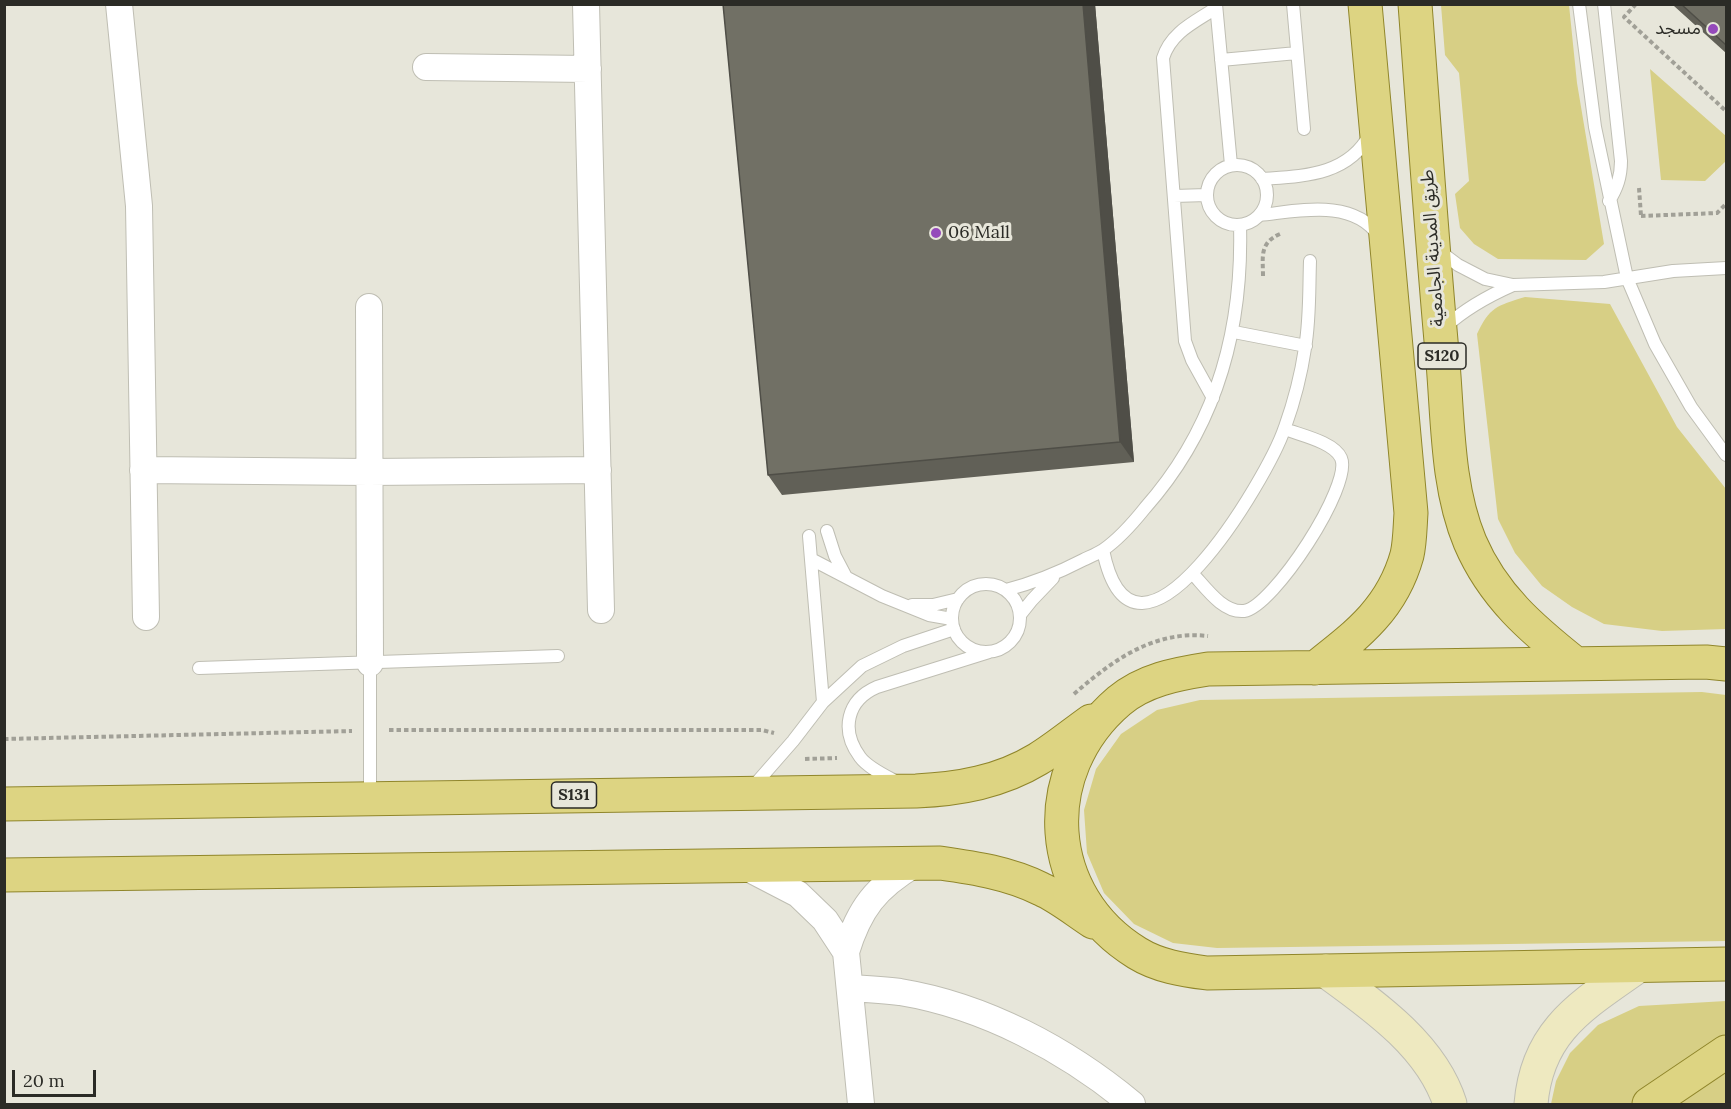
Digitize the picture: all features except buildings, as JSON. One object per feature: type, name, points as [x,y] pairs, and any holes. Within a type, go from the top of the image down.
[{"type":"main road","name":"S120","points":[[1315,668],[1356,636],[1378,613],[1396,586],[1407,553],[1411,513],[1365,4]]},
{"type":"main road","name":"طريق المدينة الجامعية","points":[[1415,4],[1440,332],[1452,464],[1458,503],[1470,542],[1489,577],[1513,609],[1576,664]]},
{"type":"main road","points":[[1109,933],[1081,899],[1065,858],[1060,814],[1069,771],[1089,732],[1119,700],[1146,684],[1176,674],[1208,669],[1706,662],[1726,664]]},
{"type":"main road","name":"S131","points":[[4,804],[916,791],[961,787],[1016,770],[1038,759],[1119,700]]},
{"type":"main road","points":[[4,874],[940,863],[978,868],[1012,877],[1043,889],[1138,954],[1171,968],[1207,973],[1726,964]]},
{"type":"main road","points":[[1530,1104],[1541,1062],[1556,1031],[1580,1006],[1638,966]]},
{"type":"main road","points":[[1326,971],[1379,1010],[1405,1033],[1428,1063],[1450,1104]]},
{"type":"main road","points":[[1649,1104],[1726,1052]]},
{"type":"street","points":[[119,4],[139,206],[146,617]]},
{"type":"street","points":[[586,4],[601,610]]},
{"type":"street","points":[[426,67],[588,69]]},
{"type":"street","points":[[369,307],[370,663]]},
{"type":"street","points":[[143,470],[369,472],[598,470]]},
{"type":"street","points":[[861,1104],[846,951],[858,919],[878,891],[895,876],[915,864]]},
{"type":"street","points":[[746,867],[798,894],[825,920],[846,951]]},
{"type":"street","points":[[850,988],[900,992],[947,1003],[1002,1023],[1047,1046],[1088,1071],[1132,1104]]},
{"type":"lane","points":[[1293,4],[1305,129]]},
{"type":"lane","points":[[1579,4],[1595,127],[1627,278],[1655,344],[1686,398],[1726,455]]},
{"type":"lane","points":[[1604,4],[1621,161],[1621,175],[1610,201]]},
{"type":"lane","points":[[1216,6],[1231,165]]},
{"type":"lane","points":[[1213,398],[1192,360],[1185,341],[1163,58],[1170,41],[1176,35],[1216,6]]},
{"type":"lane","points":[[1221,60],[1297,53]]},
{"type":"lane","points":[[1262,179],[1316,175],[1334,168],[1367,140],[1375,125]]},
{"type":"lane","points":[[1231,165],[1243,166],[1254,170],[1262,179],[1267,198],[1260,215],[1251,222],[1240,225],[1232,225],[1217,218],[1208,204],[1207,195],[1208,185],[1221,169],[1231,165]]},
{"type":"lane","points":[[1174,196],[1207,195]]},
{"type":"lane","points":[[1260,215],[1318,210],[1339,211],[1358,218],[1374,229],[1386,246]]},
{"type":"lane","points":[[1006,590],[1058,573],[1103,550],[1131,524],[1173,473],[1197,432],[1213,398],[1234,332],[1242,261],[1240,225]]},
{"type":"lane","points":[[1433,246],[1458,265],[1485,279],[1514,285],[1581,284],[1673,272],[1726,268]]},
{"type":"lane","points":[[1103,550],[1108,568],[1124,596],[1136,602],[1150,603],[1163,598],[1193,574],[1248,500],[1285,429],[1299,378],[1306,346],[1310,261]]},
{"type":"lane","points":[[1440,332],[1462,311],[1514,285]]},
{"type":"lane","points":[[1234,332],[1306,346]]},
{"type":"lane","points":[[1193,574],[1221,604],[1242,611],[1263,602],[1284,579],[1307,543],[1329,508],[1342,476],[1343,466],[1341,457],[1335,449],[1285,429]]},
{"type":"lane","points":[[827,531],[846,579]]},
{"type":"lane","points":[[809,536],[823,702]]},
{"type":"lane","points":[[810,559],[882,596],[953,624]]},
{"type":"lane","points":[[1020,615],[1058,573]]},
{"type":"lane","points":[[907,605],[933,605],[958,599],[972,587],[980,584],[998,586],[1006,590],[1018,605],[1020,615],[1020,625],[1016,636],[999,650],[864,692],[855,702],[849,715],[849,728],[859,757],[867,764],[916,791]]},
{"type":"lane","points":[[958,599],[953,624],[959,639],[978,651],[989,652]]},
{"type":"lane","points":[[746,793],[793,741],[823,702],[862,666],[881,655],[953,624]]},
{"type":"lane","points":[[199,668],[558,656]]},
{"type":"lane","points":[[370,663],[370,798]]},
{"type":"path","points":[[1636,4],[1624,17],[1726,111]]},
{"type":"path","points":[[1613,218],[1717,213],[1726,204]]},
{"type":"path","points":[[1263,276],[1263,251],[1266,244],[1270,238],[1282,234]]},
{"type":"path","points":[[1071,696],[1100,671],[1131,652],[1171,636],[1190,634],[1212,637]]},
{"type":"path","points":[[4,739],[370,730],[762,730],[776,733],[793,741],[794,759],[859,757]]},
{"type":"shaded area","points":[[1441,5],[1569,5],[1577,83],[1604,244],[1586,260],[1498,259],[1474,244],[1460,228],[1455,194],[1469,181],[1459,73],[1445,55]]},
{"type":"shaded area","points":[[1650,69],[1726,136],[1726,161],[1705,181],[1661,180]]},
{"type":"shaded area","points":[[1525,297],[1610,304],[1677,427],[1726,489],[1726,629],[1662,631],[1604,624],[1572,607],[1542,586],[1515,553],[1498,519],[1477,334],[1486,318],[1495,309]]},
{"type":"shaded area","points":[[1702,692],[1726,695],[1726,941],[1217,948],[1173,943],[1134,924],[1104,893],[1087,853],[1084,810],[1096,769],[1121,734],[1157,710],[1200,700]]},
{"type":"shaded area","points":[[1726,1001],[1726,1104],[1551,1104],[1556,1081],[1570,1053],[1598,1025],[1639,1006]]},
{"type":"place","name":"مسجد","points":[[1713,29]]},
{"type":"place","name":"06 Mall","points":[[936,233]]}]
